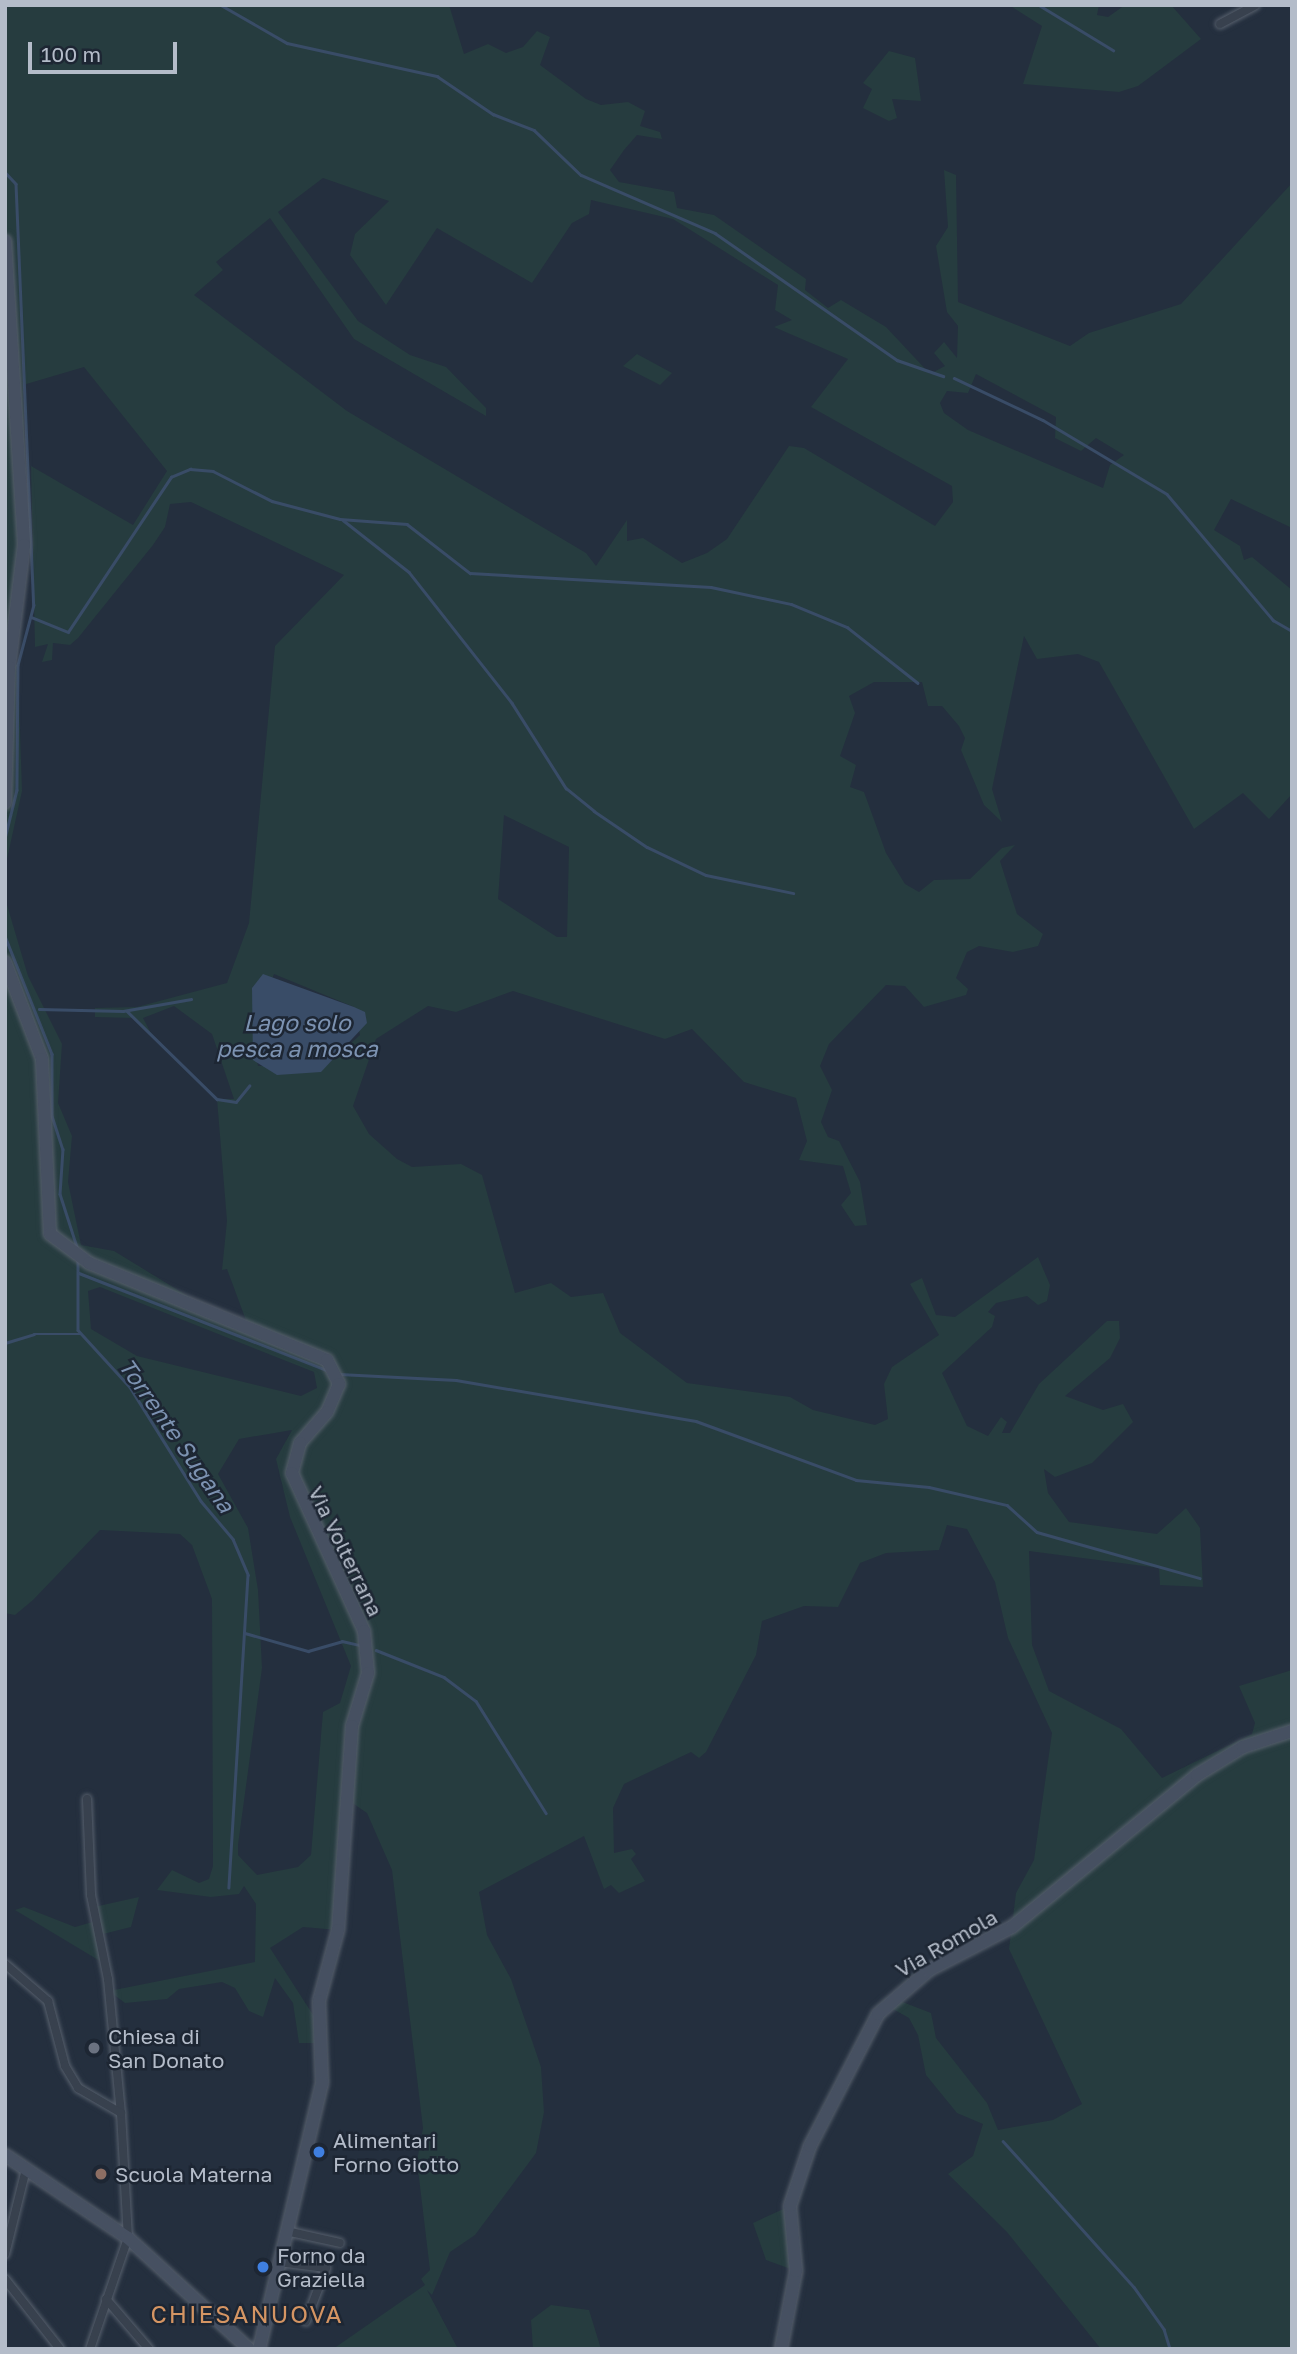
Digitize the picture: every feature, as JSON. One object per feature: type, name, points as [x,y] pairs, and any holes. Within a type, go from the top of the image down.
[{"type":"main road","points":[[5,241],[24,545],[9,667],[5,803]]},
{"type":"main road","name":"Via Volterrana","points":[[5,961],[42,1059],[50,1234],[73,1256],[327,1360],[336,1374],[336,1398],[300,1443],[292,1473],[370,1649],[352,1726],[338,1930],[319,2001],[322,2083],[259,2349]]},
{"type":"main road","name":"Via Romola","points":[[781,2349],[796,2271],[790,2206],[810,2146],[878,2014],[929,1970],[1012,1927],[1197,1775],[1243,1746],[1292,1731]]},
{"type":"main road","points":[[5,2155],[128,2238],[249,2349]]},
{"type":"street","points":[[1220,24],[1255,5]]},
{"type":"street","points":[[86,1800],[91,1895],[108,1979],[121,2113],[128,2238],[90,2349]]},
{"type":"street","points":[[5,1964],[48,2001],[65,2066],[78,2088],[121,2113]]},
{"type":"street","points":[[5,2254],[26,2169]]},
{"type":"street","points":[[286,2231],[340,2243]]},
{"type":"street","points":[[279,2262],[326,2268],[306,2321]]},
{"type":"street","points":[[5,2279],[60,2349]]},
{"type":"street","points":[[106,2299],[149,2349]]},
{"type":"green space","points":[[5,5],[449,5],[464,54],[488,44],[506,53],[523,47],[537,31],[550,37],[540,65],[586,99],[601,105],[628,102],[645,111],[640,126],[660,132],[662,139],[637,135],[624,150],[610,170],[619,182],[674,192],[677,208],[714,215],[806,279],[805,290],[828,308],[841,300],[886,327],[930,374],[945,366],[934,353],[944,342],[957,358],[958,326],[947,312],[936,246],[948,227],[944,170],[956,175],[958,302],[1070,346],[1089,333],[1181,304],[1292,183],[1292,528],[1231,499],[1214,530],[1240,546],[1244,560],[1252,557],[1292,590],[1292,794],[1269,819],[1243,793],[1194,829],[1099,662],[1078,654],[1037,659],[1024,636],[992,789],[1002,822],[984,805],[961,750],[965,738],[959,726],[942,706],[928,706],[922,682],[874,682],[849,696],[855,713],[840,756],[856,765],[850,787],[864,792],[886,853],[905,884],[919,892],[934,880],[970,879],[1002,848],[1015,845],[1000,861],[1017,914],[1043,934],[1038,946],[1013,952],[979,946],[967,952],[956,978],[968,989],[966,995],[924,1007],[905,986],[886,985],[829,1044],[820,1066],[832,1090],[821,1122],[828,1137],[839,1141],[860,1182],[867,1225],[855,1226],[841,1205],[851,1193],[843,1166],[799,1160],[807,1141],[796,1098],[744,1082],[692,1029],[665,1039],[513,991],[456,1012],[428,1006],[376,1039],[353,1106],[369,1134],[397,1159],[412,1167],[461,1164],[482,1175],[515,1293],[551,1283],[571,1297],[603,1293],[620,1333],[687,1383],[790,1397],[813,1410],[875,1425],[888,1419],[884,1384],[892,1367],[939,1335],[910,1284],[922,1278],[936,1315],[955,1317],[1038,1257],[1050,1285],[1047,1301],[1038,1305],[1027,1296],[996,1303],[988,1312],[995,1316],[992,1327],[942,1373],[967,1426],[988,1436],[1001,1417],[1007,1422],[1002,1433],[1010,1433],[1039,1384],[1107,1321],[1119,1321],[1120,1338],[1110,1358],[1065,1396],[1103,1410],[1123,1404],[1133,1422],[1092,1463],[1055,1477],[1044,1469],[1048,1493],[1069,1522],[1157,1534],[1186,1508],[1200,1528],[1203,1587],[1160,1585],[1159,1568],[1029,1551],[1032,1645],[1049,1691],[1121,1729],[1162,1778],[1252,1734],[1255,1723],[1239,1686],[1292,1670],[1292,2349],[1101,2349],[1007,2232],[948,2174],[973,2156],[983,2124],[957,2113],[926,2075],[918,2035],[909,2018],[886,2005],[892,1998],[931,2013],[936,2038],[987,2103],[998,2130],[1053,2120],[1082,2104],[1009,1949],[1016,1893],[1034,1860],[1052,1733],[1008,1638],[995,1582],[967,1529],[947,1525],[939,1550],[886,1553],[860,1563],[838,1607],[804,1606],[762,1621],[756,1655],[706,1752],[699,1758],[691,1752],[624,1784],[613,1808],[614,1853],[632,1849],[636,1854],[631,1859],[645,1881],[619,1893],[611,1885],[604,1889],[584,1836],[479,1892],[487,1935],[511,1979],[541,2067],[544,2112],[536,2153],[475,2235],[450,2252],[432,2295],[427,2290],[458,2349],[333,2349],[425,2285],[421,2279],[430,2270],[417,2161],[423,2128],[392,1870],[367,1813],[348,1800],[338,1930],[303,1927],[270,1948],[315,2018],[318,2043],[299,2043],[293,2003],[275,1978],[263,2017],[249,2011],[235,1988],[222,1982],[179,1989],[167,1999],[125,2003],[109,1991],[255,1962],[256,1904],[244,1886],[239,1894],[211,1897],[157,1890],[172,1870],[199,1883],[209,1879],[213,1866],[212,1599],[192,1545],[180,1534],[100,1530],[33,1600],[15,1615],[5,1613],[5,898],[28,976],[62,1044],[58,1103],[72,1136],[68,1182],[81,1245],[114,1251],[222,1317],[247,1323],[227,1269],[222,1270],[227,1221],[217,1099],[234,1099],[212,1034],[174,1006],[143,1018],[154,1039],[134,1018],[95,1017],[95,1008],[137,1007],[227,983],[249,923],[275,646],[344,575],[191,502],[170,504],[165,527],[153,545],[78,638],[70,645],[53,643],[52,660],[42,662],[48,644],[35,647],[31,466],[133,525],[167,471],[84,367],[23,385],[26,492],[10,667],[18,665],[22,791],[5,868]],"holes":[[[323,178],[389,201],[355,234],[350,255],[386,305],[437,228],[532,283],[572,223],[589,214],[591,200],[673,219],[778,285],[775,310],[792,320],[774,327],[848,359],[811,407],[952,486],[953,502],[935,526],[804,448],[789,446],[727,539],[707,553],[682,563],[643,538],[627,541],[627,520],[596,566],[586,553],[347,411],[194,295],[223,270],[216,262],[270,218],[354,339],[486,416],[486,408],[446,367],[410,355],[358,321],[278,212]],[[976,374],[1056,417],[1055,438],[1081,451],[1096,438],[1124,455],[1110,465],[1103,488],[968,430],[944,413],[940,403],[947,391],[968,393]],[[504,815],[569,847],[567,937],[557,937],[498,899]],[[274,974],[354,1007],[360,1035],[329,1063],[258,1066],[252,1030]],[[100,1287],[314,1372],[317,1388],[301,1396],[137,1356],[91,1329],[88,1291]],[[292,1430],[276,1459],[290,1517],[351,1666],[340,1703],[323,1712],[311,1855],[298,1867],[257,1875],[238,1855],[238,1845],[262,1668],[258,1590],[248,1528],[218,1474],[239,1439]]]},
{"type":"green space","points":[[1009,5],[1099,5],[1097,15],[1108,17],[1125,5],[1171,5],[1201,39],[1138,86],[1119,92],[1023,84],[1042,26]]},
{"type":"green space","points":[[889,51],[915,58],[921,101],[892,99],[897,118],[889,121],[863,108],[872,89],[863,83]]},
{"type":"green space","points":[[637,354],[672,373],[660,385],[623,366]]},
{"type":"green space","points":[[139,1897],[131,1927],[99,1935],[105,1964],[15,1910],[24,1907],[75,1927],[96,1921],[94,1907]]},
{"type":"green space","points":[[790,2206],[796,2271],[766,2260],[753,2223]]},
{"type":"green space","points":[[551,2305],[589,2310],[601,2349],[533,2349],[531,2320]]},
{"type":"water","name":"Lago solo pesca a mosca","points":[[263,974],[365,1012],[367,1023],[321,1072],[277,1075],[253,1060],[252,988]]},
{"type":"waterway","points":[[221,5],[287,43],[437,76],[493,114],[534,130],[581,175],[715,233],[897,360],[943,376]]},
{"type":"waterway","points":[[1039,5],[1113,50]]},
{"type":"waterway","name":"Torrente Sugana","points":[[5,172],[16,184],[34,605],[18,665],[17,790],[5,839]]},
{"type":"waterway","points":[[954,378],[1043,420],[1167,494],[1273,620],[1292,631]]},
{"type":"waterway","points":[[31,617],[68,632],[171,477],[190,469],[213,471],[272,501],[340,519],[407,524],[470,573],[711,587],[791,604],[847,627],[918,683]]},
{"type":"waterway","points":[[343,520],[409,572],[512,703],[566,788],[594,811],[647,847],[706,875],[793,893]]},
{"type":"waterway","name":"Torrente Sugana","points":[[5,936],[52,1054],[52,1116],[63,1149],[60,1194],[77,1247]]},
{"type":"waterway","points":[[39,1009],[123,1011],[191,999]]},
{"type":"waterway","points":[[127,1011],[217,1099],[236,1102],[249,1086]]},
{"type":"waterway","name":"Torrente Sugana","points":[[78,1261],[78,1330],[130,1387],[201,1501],[233,1539],[248,1575],[229,1887]]},
{"type":"waterway","points":[[79,1273],[326,1370]]},
{"type":"waterway","points":[[5,1343],[34,1334],[81,1334]]},
{"type":"waterway","points":[[339,1374],[456,1380],[696,1421],[856,1480],[929,1487],[1007,1505],[1037,1532],[1200,1578]]},
{"type":"waterway","points":[[245,1633],[308,1651],[342,1641],[360,1645]]},
{"type":"waterway","points":[[376,1650],[444,1677],[476,1701],[546,1813]]},
{"type":"waterway","points":[[1003,2141],[1134,2287],[1164,2329],[1170,2349]]},
{"type":"place","name":"Chiesa di San Donato","points":[[94,2048]]},
{"type":"place","name":"Alimentari Forno Giotto","points":[[319,2152]]},
{"type":"place","name":"Scuola Materna","points":[[101,2174]]},
{"type":"place","name":"Forno da Graziella","points":[[263,2267]]},
{"type":"district","name":"CHIESANUOVA","points":[[247,2314]]}]
